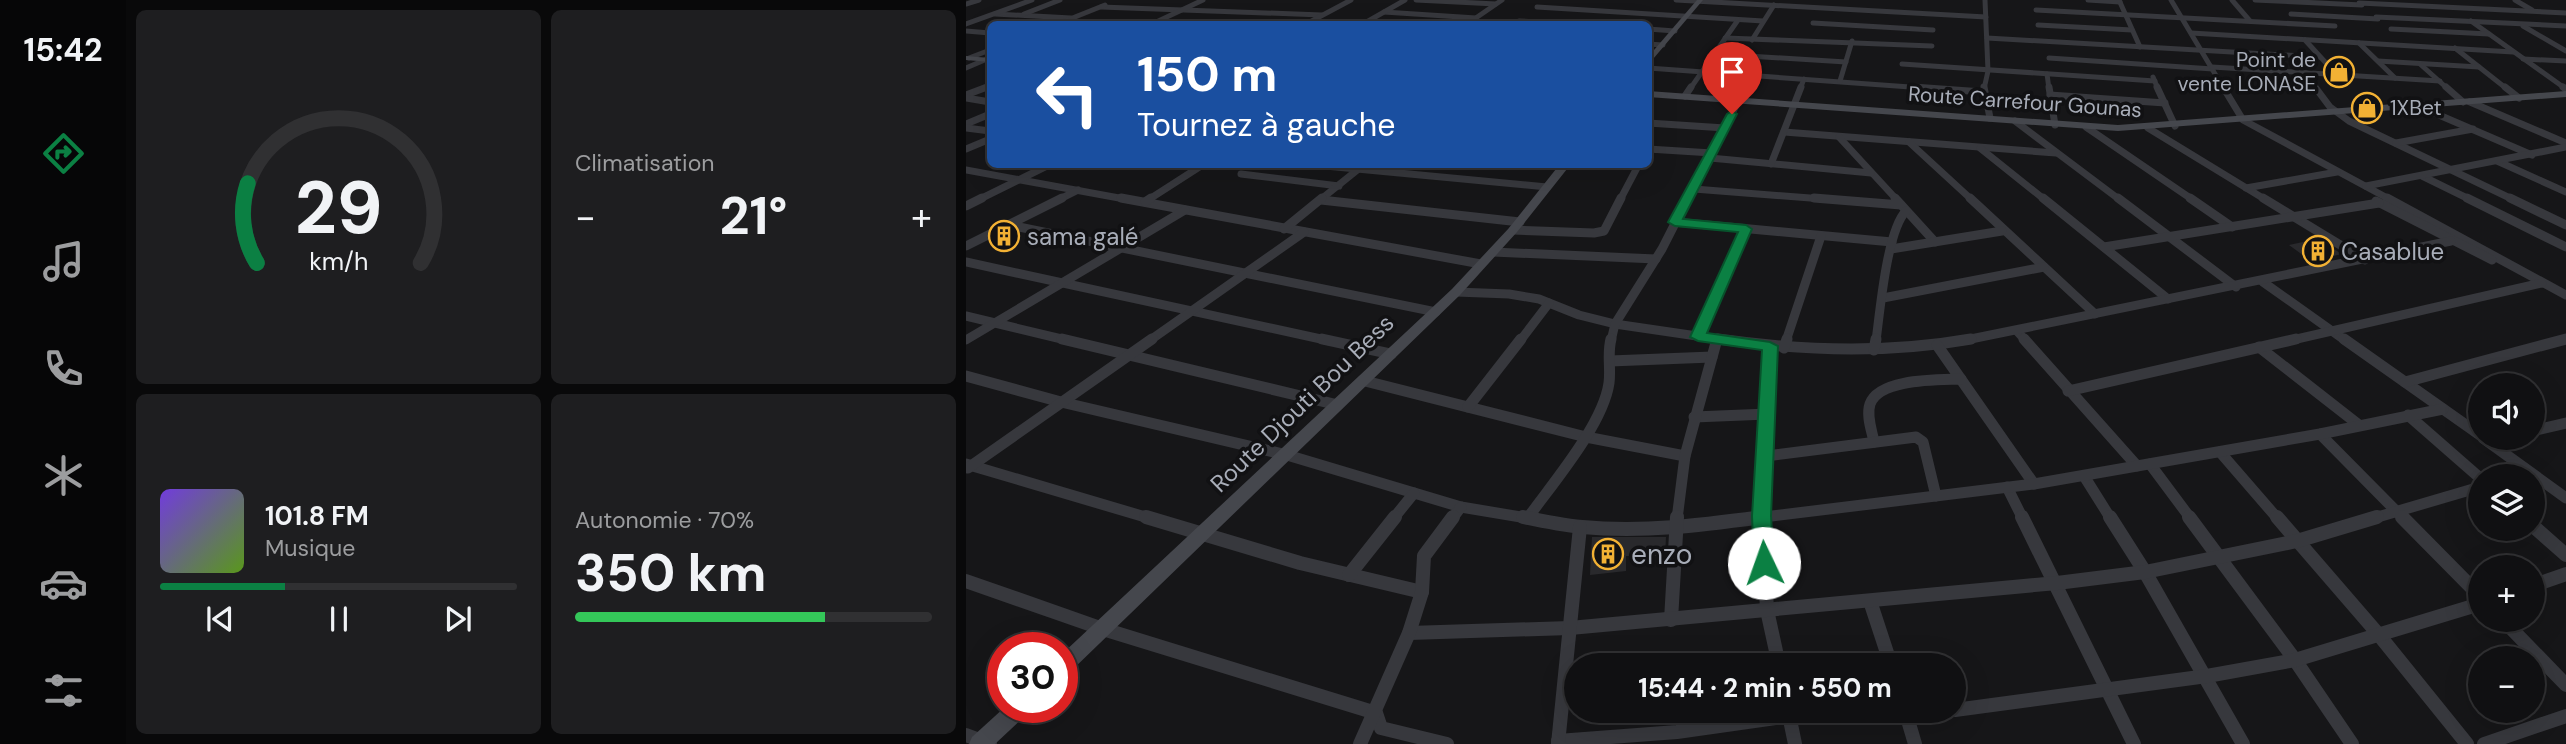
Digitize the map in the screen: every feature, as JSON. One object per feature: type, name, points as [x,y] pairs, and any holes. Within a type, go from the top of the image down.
[{"type":"main road","points":[[1652,58],[1700,1]]},
{"type":"main road","points":[[967,58],[987,60]]},
{"type":"main road","name":"Route Carrefour Gounas","points":[[1652,94],[2055,125],[2148,128],[2566,92]]},
{"type":"main road","name":"Route Djouti Bou Bess","points":[[1078,652],[1436,312],[1516,226],[1563,168]]},
{"type":"main road","points":[[980,741],[1001,723]]},
{"type":"street","points":[[966,4],[979,0]]},
{"type":"street","points":[[966,24],[1032,0]]},
{"type":"street","points":[[1020,15],[1060,0]]},
{"type":"street","points":[[1064,21],[1117,0]]},
{"type":"street","points":[[1147,8],[1165,0]]},
{"type":"street","points":[[1158,21],[1203,0]]},
{"type":"street","points":[[1312,21],[1351,0]]},
{"type":"street","points":[[1368,21],[1405,0]]},
{"type":"street","points":[[1416,0],[1496,4]]},
{"type":"street","points":[[1472,21],[1502,0]]},
{"type":"street","points":[[1520,21],[1546,0]]},
{"type":"street","points":[[1676,0],[1986,17]]},
{"type":"street","points":[[1808,7],[1811,0]]},
{"type":"street","points":[[1871,11],[1874,0]]},
{"type":"street","points":[[1985,0],[1988,71],[1983,92],[1990,118]]},
{"type":"street","points":[[2033,0],[2049,58],[2050,95],[2055,125]]},
{"type":"street","points":[[2088,0],[2120,1],[2140,47]]},
{"type":"street","points":[[2171,0],[2243,120],[2566,295]]},
{"type":"street","points":[[2232,0],[2250,21]]},
{"type":"street","points":[[2255,0],[2359,2],[2566,13]]},
{"type":"street","points":[[2406,0],[2413,5]]},
{"type":"street","points":[[2515,0],[2535,12]]},
{"type":"street","points":[[2274,1],[2300,24]]},
{"type":"street","points":[[2359,2],[2410,46]]},
{"type":"street","points":[[1752,40],[1774,5]]},
{"type":"street","points":[[1101,6],[1322,15]]},
{"type":"street","points":[[1537,7],[1763,21]]},
{"type":"street","points":[[2451,7],[2566,92]]},
{"type":"street","points":[[1803,42],[1819,8]]},
{"type":"street","points":[[2036,10],[2335,26]]},
{"type":"street","points":[[1384,12],[1476,18]]},
{"type":"street","points":[[2091,13],[2095,28]]},
{"type":"street","points":[[995,14],[1071,18]]},
{"type":"street","points":[[1931,66],[1934,14]]},
{"type":"street","points":[[2291,15],[2566,26]]},
{"type":"street","points":[[2324,16],[2395,78]]},
{"type":"street","points":[[1685,96],[1738,20]]},
{"type":"street","points":[[1813,23],[1933,30]]},
{"type":"street","points":[[2521,24],[2566,51]]},
{"type":"street","points":[[2038,25],[2132,30]]},
{"type":"street","points":[[1652,29],[1675,31]]},
{"type":"street","points":[[2391,29],[2489,34]]},
{"type":"street","points":[[966,32],[987,33]]},
{"type":"street","points":[[2191,33],[2513,52]]},
{"type":"street","points":[[1725,38],[1932,46]]},
{"type":"street","points":[[1987,38],[2320,57]]},
{"type":"street","points":[[2305,40],[2336,74]]},
{"type":"street","points":[[2547,40],[2566,41]]},
{"type":"street","points":[[1840,81],[1852,41]]},
{"type":"street","points":[[1652,44],[1663,45]]},
{"type":"street","points":[[1898,85],[1906,44]]},
{"type":"street","points":[[2455,48],[2519,98]]},
{"type":"street","points":[[967,58],[987,51]]},
{"type":"street","points":[[1715,54],[1846,62]]},
{"type":"street","points":[[2049,58],[2440,81]]},
{"type":"street","points":[[2523,58],[2566,61]]},
{"type":"street","points":[[966,68],[987,61]]},
{"type":"street","points":[[2090,61],[2095,78]]},
{"type":"street","points":[[2378,61],[2479,67]]},
{"type":"street","points":[[1902,64],[2155,81]]},
{"type":"street","points":[[2420,64],[2467,102],[2566,145]]},
{"type":"street","points":[[2148,65],[2175,126]]},
{"type":"street","points":[[1652,68],[1983,92]]},
{"type":"street","points":[[2304,72],[2337,113],[2566,225]]},
{"type":"street","points":[[1771,164],[1804,79]]},
{"type":"street","points":[[966,97],[987,87]]},
{"type":"street","points":[[2050,95],[2165,103]]},
{"type":"street","points":[[966,97],[987,101]]},
{"type":"street","points":[[1527,519],[1586,437],[1605,400],[1609,383],[1608,352],[1615,324],[1656,259],[1739,100]]},
{"type":"street","points":[[2418,106],[2532,155]]},
{"type":"street","points":[[966,126],[987,116]]},
{"type":"street","points":[[2015,121],[2236,287]]},
{"type":"street","points":[[1652,123],[1725,128]]},
{"type":"street","points":[[966,126],[987,130]]},
{"type":"street","points":[[2085,127],[2232,227]]},
{"type":"street","points":[[2148,128],[2365,260]]},
{"type":"street","points":[[2396,143],[2473,129]]},
{"type":"street","points":[[1784,132],[2056,153]]},
{"type":"street","points":[[1839,137],[1935,242]]},
{"type":"street","points":[[966,149],[987,140]]},
{"type":"street","points":[[1909,142],[2002,231],[2095,314]]},
{"type":"street","points":[[2369,188],[2532,155],[2566,145]]},
{"type":"street","points":[[1980,148],[2168,299]]},
{"type":"street","points":[[1652,149],[1871,173]]},
{"type":"street","points":[[2497,162],[2565,190]]},
{"type":"street","points":[[966,206],[1044,168]]},
{"type":"street","points":[[1145,202],[1198,168]]},
{"type":"street","points":[[1284,229],[1361,168]]},
{"type":"street","points":[[1371,168],[1547,187]]},
{"type":"street","points":[[1321,200],[1516,226],[1594,233],[1604,231],[1637,168]]},
{"type":"street","points":[[966,170],[1481,264]]},
{"type":"street","points":[[2246,188],[2337,172]]},
{"type":"street","points":[[1241,174],[1339,186]]},
{"type":"street","points":[[2422,176],[2566,247]]},
{"type":"street","points":[[1694,188],[1903,208]]},
{"type":"street","points":[[2369,188],[2379,203],[2481,256],[2518,269]]},
{"type":"street","points":[[966,246],[1078,190]]},
{"type":"street","points":[[2104,247],[2379,203]]},
{"type":"street","points":[[1874,350],[1892,245],[1903,208]]},
{"type":"street","points":[[966,340],[1185,210]]},
{"type":"street","points":[[2418,223],[2430,220]]},
{"type":"street","points":[[1675,222],[1892,245],[1935,242],[2002,231]]},
{"type":"street","points":[[1009,225],[1436,312]]},
{"type":"street","points":[[1698,337],[1746,229]]},
{"type":"street","points":[[968,466],[1304,232]]},
{"type":"street","points":[[1776,653],[1767,610],[1762,516],[1768,414],[1777,347],[1821,236]]},
{"type":"street","points":[[2554,241],[2566,238]]},
{"type":"street","points":[[1456,292],[1509,294],[1549,303],[1579,315],[1615,324],[1717,340],[1777,347],[1874,350],[1937,345],[2017,331],[2451,241]]},
{"type":"street","points":[[1493,252],[1656,259]]},
{"type":"street","points":[[966,262],[1391,354]]},
{"type":"street","points":[[1883,298],[2044,267]]},
{"type":"street","points":[[2263,282],[2468,427]]},
{"type":"street","points":[[2068,391],[2542,283]]},
{"type":"street","points":[[1468,407],[1549,303]]},
{"type":"street","points":[[966,316],[1338,405]]},
{"type":"street","points":[[2017,331],[2068,391],[2144,465],[2295,660],[2352,744]]},
{"type":"street","points":[[2405,382],[2566,339]]},
{"type":"street","points":[[1671,620],[1676,528],[1685,456],[1717,340]]},
{"type":"street","points":[[1937,345],[2034,484]]},
{"type":"street","points":[[2259,347],[2359,425]]},
{"type":"street","points":[[1610,361],[1712,357]]},
{"type":"street","points":[[966,376],[1061,402],[1287,455],[1461,507],[1580,527],[1676,528],[2034,484],[2320,434],[2442,409]]},
{"type":"street","points":[[1874,442],[1870,403],[1876,392],[1895,385],[1961,379]]},
{"type":"street","points":[[1365,381],[1586,437],[1685,456]]},
{"type":"street","points":[[1694,417],[1768,414]]},
{"type":"street","points":[[2408,415],[2468,468]]},
{"type":"street","points":[[2545,428],[2566,423]]},
{"type":"street","points":[[2320,434],[2468,584]]},
{"type":"street","points":[[1766,456],[1921,438],[1936,496]]},
{"type":"street","points":[[2500,450],[2518,464]]},
{"type":"street","points":[[2220,452],[2379,635],[2467,744]]},
{"type":"street","points":[[968,466],[1300,563],[1422,592]]},
{"type":"street","points":[[2084,476],[2207,676],[2243,744]]},
{"type":"street","points":[[2545,484],[2566,498]]},
{"type":"street","points":[[2007,487],[2057,583],[2134,744]]},
{"type":"street","points":[[1409,633],[1570,628],[1671,620],[2145,572],[2297,541],[2468,492]]},
{"type":"street","points":[[1349,575],[1414,493]]},
{"type":"street","points":[[1360,744],[1376,713],[1409,633],[1422,592],[1424,556],[1461,507]]},
{"type":"street","points":[[1580,527],[1558,743],[1677,738],[1744,723]]},
{"type":"street","points":[[2545,536],[2566,555]]},
{"type":"street","points":[[2545,581],[2566,574]]},
{"type":"street","points":[[966,581],[1103,629],[1376,713]]},
{"type":"street","points":[[1870,601],[1887,653]]},
{"type":"street","points":[[1966,709],[2207,676],[2295,660],[2468,608]]},
{"type":"street","points":[[2514,632],[2566,685]]},
{"type":"street","points":[[1376,713],[1381,728],[1447,744]]},
{"type":"street","points":[[2484,744],[2566,716]]},
{"type":"street","points":[[1791,723],[1795,744]]},
{"type":"street","points":[[1909,723],[1915,744]]},
{"type":"building","name":"Casablue","points":[[2317,239],[2342,254],[2311,261],[2289,245]]},
{"type":"building","name":"enzo","points":[[1592,537],[1666,537],[1665,556],[1626,556],[1626,571],[1590,575]]},
{"type":"place","name":"Point de vente LONASE","points":[[2339,72]]},
{"type":"place","name":"1XBet","points":[[2367,108]]},
{"type":"place","name":"sama galé","points":[[1004,236]]},
{"type":"place","name":"Casablue","points":[[2318,251]]},
{"type":"place","name":"enzo","points":[[1608,554]]},
{"type":"route","points":[[1732,114],[1675,222],[1746,229],[1698,337],[1770,346],[1762,516],[1764,563]]}]
